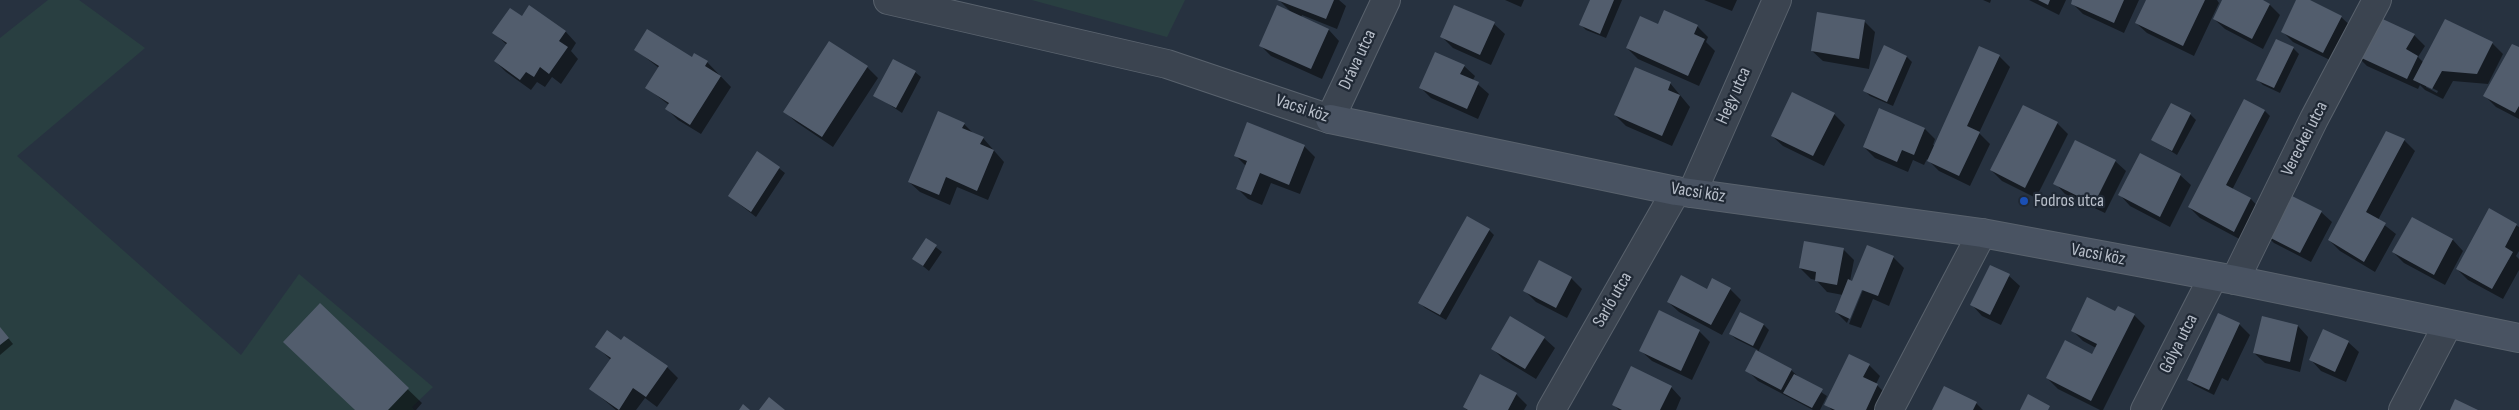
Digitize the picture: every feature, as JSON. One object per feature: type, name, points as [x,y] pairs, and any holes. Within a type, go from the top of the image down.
[{"type":"street","name":"Vacsi köz","points":[[888,0],[1167,64],[1330,119],[1684,192],[1982,233],[2519,338]]},
{"type":"street","name":"Dráva utca","points":[[1330,119],[1386,0]]},
{"type":"street","name":"Hegy utca","points":[[1684,192],[1776,0]]},
{"type":"street","name":"Vereckei utca","points":[[2224,279],[2378,0]]},
{"type":"street","name":"Sarló utca","points":[[1550,410],[1684,192]]},
{"type":"street","points":[[1889,410],[1982,233]]},
{"type":"street","name":"Gólya utca","points":[[2145,410],[2224,279]]},
{"type":"street","points":[[2403,410],[2448,324]]},
{"type":"green space","points":[[48,0],[79,0],[145,48],[17,156],[241,355],[299,274],[433,387],[412,407],[414,410],[0,410],[0,38]]},
{"type":"green space","points":[[1032,0],[1185,0],[1167,37]]},
{"type":"building","points":[[1277,0],[1334,0],[1326,19]]},
{"type":"building","points":[[1590,0],[1614,0],[1600,34],[1579,25]]},
{"type":"building","points":[[2038,0],[2050,0],[2048,5]]},
{"type":"building","points":[[2072,0],[2124,0],[2114,23],[2071,4]]},
{"type":"building","points":[[2146,0],[2205,0],[2183,46],[2135,23]]},
{"type":"building","points":[[2222,0],[2263,0],[2270,4],[2252,39],[2213,19]]},
{"type":"building","points":[[2296,0],[2310,0],[2342,16],[2323,53],[2281,32]]},
{"type":"building","points":[[529,5],[566,31],[559,41],[568,47],[549,74],[540,67],[534,77],[526,72],[520,80],[494,61],[507,43],[492,33],[510,8],[522,16]]},
{"type":"building","points":[[1277,5],[1329,29],[1311,69],[1259,46]]},
{"type":"building","points":[[1454,5],[1495,22],[1480,55],[1440,37]]},
{"type":"building","points":[[1664,10],[1698,25],[1694,34],[1705,39],[1688,76],[1626,48],[1640,16],[1658,24]]},
{"type":"building","points":[[1817,12],[1865,20],[1859,59],[1811,51]]},
{"type":"building","points":[[2374,15],[2415,34],[2406,49],[2418,56],[2407,79],[2355,55]]},
{"type":"building","points":[[2445,19],[2493,42],[2477,74],[2442,71],[2432,89],[2413,80]]},
{"type":"building","points":[[647,29],[692,57],[694,53],[708,61],[705,66],[721,76],[690,125],[665,109],[669,103],[645,88],[659,66],[634,50]]},
{"type":"building","points":[[2276,39],[2294,47],[2274,88],[2256,80]]},
{"type":"building","points":[[829,41],[868,66],[822,137],[783,112]]},
{"type":"building","points":[[2512,44],[2519,47],[2519,106],[2515,113],[2483,96]]},
{"type":"building","points":[[1884,45],[1907,56],[1887,102],[1863,91]]},
{"type":"building","points":[[1979,46],[2000,55],[1967,126],[1980,132],[1959,176],[1927,161]]},
{"type":"building","points":[[1435,52],[1465,65],[1460,74],[1479,82],[1467,109],[1419,88]]},
{"type":"building","points":[[893,59],[916,71],[896,108],[873,96]]},
{"type":"building","points":[[1635,67],[1671,82],[1668,90],[1680,95],[1662,136],[1614,115]]},
{"type":"building","points":[[1792,92],[1835,113],[1813,156],[1771,136]]},
{"type":"building","points":[[2244,99],[2265,110],[2226,185],[2251,198],[2234,232],[2188,207]]},
{"type":"building","points":[[2171,103],[2191,113],[2172,151],[2151,140]]},
{"type":"building","points":[[2023,105],[2058,122],[2025,188],[1990,170]]},
{"type":"building","points":[[1879,108],[1925,128],[1914,155],[1902,150],[1897,162],[1863,147]]},
{"type":"building","points":[[938,111],[965,123],[962,128],[984,137],[980,144],[994,150],[977,191],[946,177],[939,195],[908,182]]},
{"type":"building","points":[[1247,122],[1305,145],[1289,185],[1260,173],[1251,195],[1236,189],[1247,161],[1234,156]]},
{"type":"building","points":[[2386,131],[2405,139],[2366,212],[2386,223],[2364,262],[2328,240]]},
{"type":"building","points":[[2075,140],[2116,160],[2094,204],[2053,184]]},
{"type":"building","points":[[757,151],[780,167],[751,212],[728,196]]},
{"type":"building","points":[[2140,153],[2181,174],[2160,217],[2118,195]]},
{"type":"building","points":[[2284,192],[2322,211],[2300,253],[2261,233]]},
{"type":"building","points":[[2489,208],[2517,224],[2505,247],[2513,252],[2492,289],[2456,269]]},
{"type":"building","points":[[1467,216],[1490,229],[1440,315],[1418,303]]},
{"type":"building","points":[[2412,217],[2453,239],[2434,275],[2392,252]]},
{"type":"building","points":[[926,238],[937,245],[923,266],[912,259]]},
{"type":"building","points":[[1804,241],[1844,248],[1837,285],[1815,281],[1816,272],[1799,268]]},
{"type":"building","points":[[1867,245],[1894,256],[1878,296],[1862,290],[1850,319],[1835,312],[1848,279],[1852,281]]},
{"type":"building","points":[[1539,260],[1572,277],[1556,308],[1523,291]]},
{"type":"building","points":[[1990,265],[2010,274],[1990,315],[1970,305]]},
{"type":"building","points":[[1681,275],[1707,289],[1712,278],[1731,288],[1711,325],[1667,302]]},
{"type":"building","points":[[2087,297],[2115,311],[2118,306],[2135,314],[2091,401],[2046,378],[2065,340],[2092,354],[2097,344],[2071,331]]},
{"type":"building","points":[[320,303],[409,388],[388,410],[355,410],[283,342]]},
{"type":"building","points":[[1659,310],[1700,330],[1681,371],[1639,351]]},
{"type":"building","points":[[1740,312],[1764,324],[1753,346],[1729,334]]},
{"type":"building","points":[[2218,313],[2240,323],[2209,390],[2187,380]]},
{"type":"building","points":[[1510,316],[1545,337],[1525,369],[1491,349]]},
{"type":"building","points":[[2262,316],[2298,325],[2290,362],[2253,353]]},
{"type":"building","points":[[0,327],[9,338],[0,345]]},
{"type":"building","points":[[2323,329],[2349,341],[2335,372],[2309,360]]},
{"type":"building","points":[[607,330],[621,340],[624,336],[668,366],[646,397],[633,388],[619,410],[589,389],[611,358],[595,347]]},
{"type":"building","points":[[1756,350],[1792,369],[1781,390],[1745,371]]},
{"type":"building","points":[[1849,354],[1870,364],[1863,377],[1878,384],[1866,410],[1835,410],[1824,405]]},
{"type":"building","points":[[1631,366],[1672,386],[1660,410],[1622,410],[1612,405]]},
{"type":"building","points":[[1480,374],[1517,393],[1508,410],[1468,410],[1463,407]]},
{"type":"building","points":[[1794,374],[1823,389],[1812,408],[1783,393]]},
{"type":"building","points":[[1944,386],[1977,402],[1973,410],[1932,410]]},
{"type":"building","points":[[2028,394],[2050,406],[2048,410],[2020,410]]},
{"type":"building","points":[[769,397],[785,410],[759,410]]},
{"type":"building","points":[[2455,399],[2478,410],[2450,410]]},
{"type":"building","points":[[743,404],[750,410],[739,410]]},
{"type":"place","name":"Fodros utca","points":[[2024,201]]}]
